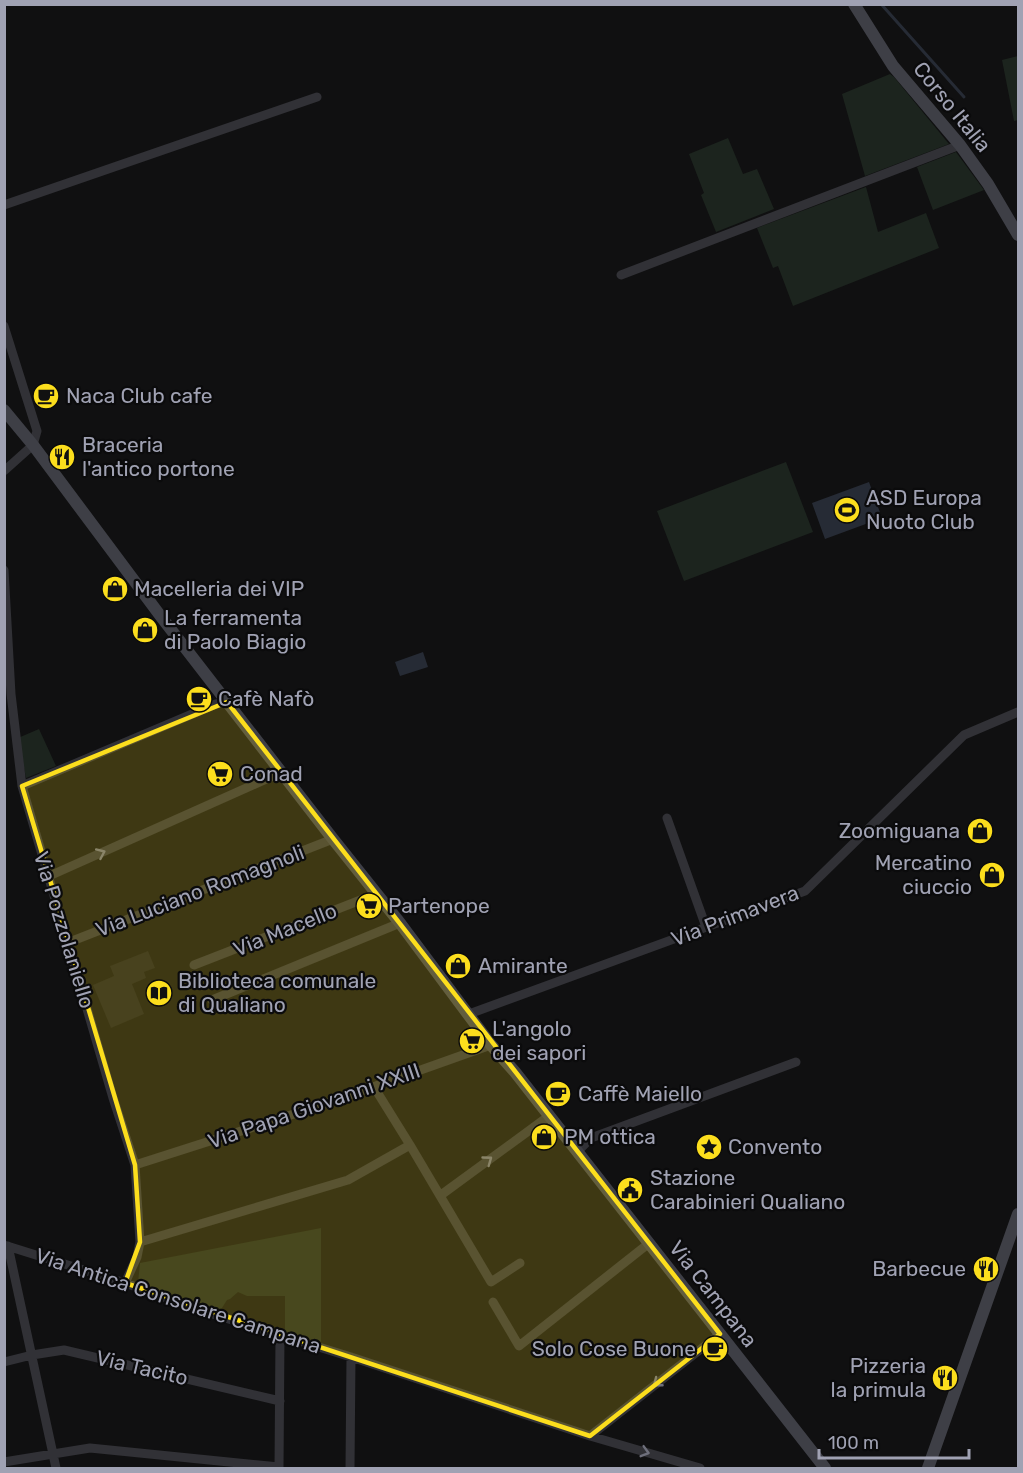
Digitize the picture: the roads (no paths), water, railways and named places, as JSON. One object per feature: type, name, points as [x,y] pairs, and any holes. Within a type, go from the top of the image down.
[{"type":"main road","name":"Corso Italia","points":[[854,4],[893,66],[960,145],[988,184],[1018,235]]},
{"type":"main road","name":"Via Campana","points":[[4,410],[33,444],[226,702],[400,923],[491,1045],[825,1468]]},
{"type":"main road","points":[[928,1468],[1018,1214]]},
{"type":"street","points":[[4,205],[317,97]]},
{"type":"street","points":[[621,275],[960,145]]},
{"type":"street","points":[[4,326],[37,431],[33,444],[4,471]]},
{"type":"street","name":"Via Pozzolaniello","points":[[4,570],[12,705],[22,786],[47,877],[135,1165],[140,1242],[138,1257],[125,1283]]},
{"type":"street","points":[[22,786],[216,704],[226,702]]},
{"type":"street","name":"Via Primavera","points":[[469,1014],[805,891],[964,735],[1018,712]]},
{"type":"street","points":[[47,877],[282,772]]},
{"type":"street","points":[[667,818],[706,927]]},
{"type":"street","name":"Via Luciano Romagnoli","points":[[67,943],[333,839]]},
{"type":"street","name":"Via Macello","points":[[194,966],[376,894]]},
{"type":"street","points":[[212,1000],[400,923]]},
{"type":"street","name":"Via Papa Giovanni XXIII","points":[[135,1165],[374,1087],[491,1045]]},
{"type":"street","points":[[577,1152],[591,1138],[796,1062]]},
{"type":"street","points":[[374,1087],[441,1195],[491,1282],[520,1263]]},
{"type":"street","points":[[441,1195],[549,1116]]},
{"type":"street","points":[[140,1242],[348,1180],[410,1144]]},
{"type":"street","points":[[493,1302],[519,1346],[648,1244]]},
{"type":"street","points":[[6,1245],[56,1468]]},
{"type":"street","name":"Via Antica Consolare Campana","points":[[6,1245],[590,1436],[700,1468]]},
{"type":"street","points":[[590,1436],[720,1334]]},
{"type":"street","points":[[4,1462],[90,1448],[279,1468],[280,1335]]},
{"type":"street","name":"Via Tacito","points":[[4,1362],[64,1350],[280,1401]]},
{"type":"street","points":[[350,1468],[351,1357]]},
{"type":"waterway","points":[[881,4],[964,97]]},
{"type":"place","name":"Naca Club cafe","points":[[46,396]]},
{"type":"place","name":"Braceria l'antico portone","points":[[62,457]]},
{"type":"place","name":"ASD Europa Nuoto Club","points":[[847,510]]},
{"type":"place","name":"Macelleria dei VIP","points":[[115,589]]},
{"type":"place","name":"La ferramenta di Paolo Biagio","points":[[145,630]]},
{"type":"place","name":"Cafè Nafò","points":[[199,699]]},
{"type":"place","name":"Conad","points":[[220,774]]},
{"type":"place","name":"Zoomiguana","points":[[980,831]]},
{"type":"place","name":"Mercatino ciuccio","points":[[992,875]]},
{"type":"place","name":"Partenope","points":[[369,906]]},
{"type":"place","name":"Amirante","points":[[458,966]]},
{"type":"place","name":"Biblioteca comunale di Qualiano","points":[[159,993]]},
{"type":"place","name":"L'angolo dei sapori","points":[[472,1041]]},
{"type":"place","name":"Caffè Maiello","points":[[558,1094]]},
{"type":"place","name":"PM ottica","points":[[544,1137]]},
{"type":"place","name":"Convento","points":[[709,1147]]},
{"type":"place","name":"Stazione Carabinieri Qualiano","points":[[630,1190]]},
{"type":"place","name":"Barbecue","points":[[986,1269]]},
{"type":"place","name":"Solo Cose Buone","points":[[715,1349]]},
{"type":"place","name":"Pizzeria la primula","points":[[945,1378]]}]
